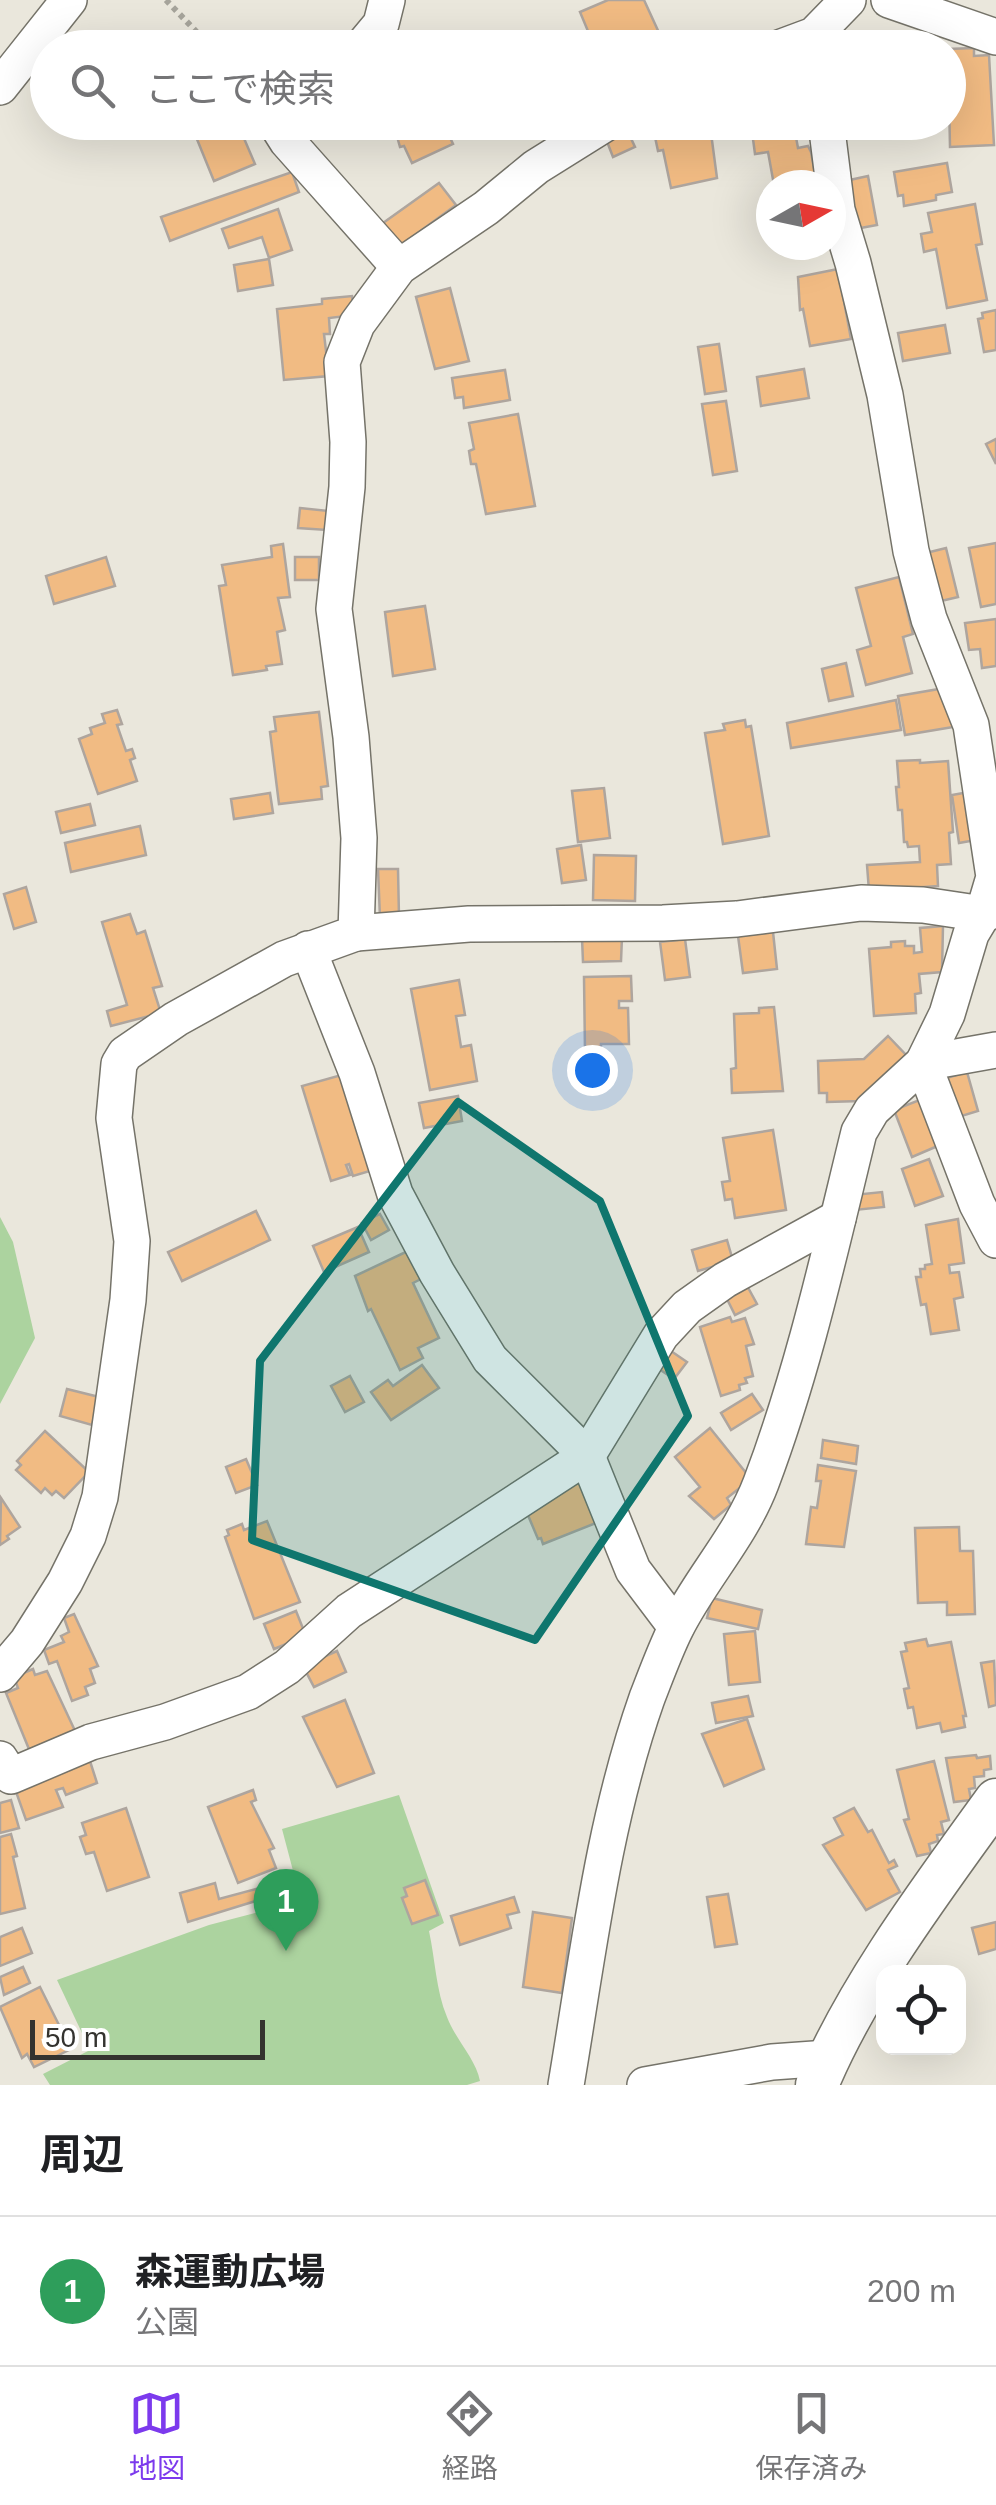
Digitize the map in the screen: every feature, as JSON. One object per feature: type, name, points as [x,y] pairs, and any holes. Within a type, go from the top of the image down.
[{"type":"main road","points":[[822,2071],[886,1959],[996,1800]]},
{"type":"street","points":[[46,30],[70,0]]},
{"type":"street","points":[[377,30],[388,0]]},
{"type":"street","points":[[824,30],[848,0]]},
{"type":"street","points":[[889,0],[996,38]]},
{"type":"street","points":[[0,87],[30,50]]},
{"type":"street","points":[[285,140],[399,267]]},
{"type":"street","points":[[356,933],[359,838],[351,737],[334,609],[348,472],[342,362],[357,324],[399,267],[579,140]]},
{"type":"street","points":[[566,2085],[594,1904],[626,1766],[648,1696],[676,1627],[738,1530],[760,1486],[822,1287],[859,1132],[872,1110],[923,1064],[947,1014],[970,934],[990,912],[994,877],[987,759],[929,620],[911,551],[885,395],[837,210],[828,140]]},
{"type":"street","points":[[0,1674],[27,1642],[64,1582],[88,1536],[100,1497],[128,1300],[132,1241],[114,1118],[118,1064],[126,1054],[176,1019],[284,958],[356,933],[469,924],[737,919],[861,904],[990,912]]},
{"type":"street","points":[[308,949],[357,1073],[395,1194],[437,1273],[490,1360],[588,1456],[632,1570],[676,1627]]},
{"type":"street","points":[[923,1064],[996,1050]]},
{"type":"street","points":[[923,1064],[977,1204],[996,1240]]},
{"type":"street","points":[[0,1759],[12,1776],[91,1742],[164,1722],[248,1692],[287,1666],[349,1611],[588,1456],[661,1335],[687,1307],[725,1280],[838,1218]]},
{"type":"street","points":[[645,2085],[772,2062],[822,2071]]},
{"type":"path","points":[[166,0],[195,30]]},
{"type":"highlighted area","points":[[458,1102],[600,1201],[688,1416],[535,1640],[252,1540],[260,1361]]},
{"type":"green space","points":[[0,1217],[13,1242],[35,1338],[0,1404]]},
{"type":"green space","points":[[399,1795],[444,1923],[429,1931],[443,2007],[480,2081],[467,2085],[50,2085],[43,2074],[90,2050],[57,1980],[209,1925],[301,1901],[282,1829]]},
{"type":"building","points":[[608,0],[644,0],[658,30],[588,30],[580,12]]},
{"type":"building","points":[[966,48],[974,48],[974,56],[989,55],[994,145],[950,147],[950,140],[966,140]]},
{"type":"building","points":[[197,140],[245,140],[255,164],[214,181]]},
{"type":"building","points":[[398,140],[451,140],[453,144],[412,163],[404,146],[400,147]]},
{"type":"building","points":[[606,140],[632,140],[635,147],[613,157]]},
{"type":"building","points":[[656,140],[712,140],[717,178],[671,188],[663,150],[658,151]]},
{"type":"building","points":[[753,140],[796,140],[798,148],[808,146],[814,170],[771,170],[768,152],[755,154]]},
{"type":"building","points":[[947,163],[952,192],[936,195],[936,200],[904,206],[894,172]]},
{"type":"building","points":[[292,172],[299,192],[170,241],[161,217]]},
{"type":"building","points":[[868,176],[877,225],[855,229],[846,181]]},
{"type":"building","points":[[439,183],[456,205],[400,246],[383,223]]},
{"type":"building","points":[[975,204],[982,244],[976,245],[987,300],[947,308],[936,249],[924,252],[921,234],[932,232],[928,213]]},
{"type":"building","points":[[278,209],[292,250],[269,258],[262,237],[229,248],[222,229]]},
{"type":"building","points":[[269,259],[273,285],[238,291],[234,265]]},
{"type":"building","points":[[838,269],[851,339],[810,346],[803,309],[800,310],[798,277]]},
{"type":"building","points":[[450,288],[469,361],[435,369],[416,297]]},
{"type":"building","points":[[352,296],[354,315],[329,318],[330,334],[324,334],[329,376],[284,380],[277,309]]},
{"type":"building","points":[[996,310],[996,350],[984,352],[978,319],[983,318],[982,313]]},
{"type":"building","points":[[945,325],[950,353],[903,361],[898,333]]},
{"type":"building","points":[[719,344],[726,391],[705,394],[698,347]]},
{"type":"building","points":[[804,369],[809,398],[761,406],[757,377]]},
{"type":"building","points":[[505,370],[510,400],[464,408],[463,397],[455,398],[452,378]]},
{"type":"building","points":[[726,401],[737,471],[713,475],[702,404]]},
{"type":"building","points":[[518,414],[535,506],[486,514],[476,464],[471,464],[469,451],[474,449],[469,423]]},
{"type":"building","points":[[996,439],[996,464],[986,444]]},
{"type":"building","points":[[300,508],[329,511],[327,530],[298,528]]},
{"type":"building","points":[[996,543],[996,604],[981,607],[969,548]]},
{"type":"building","points":[[283,544],[290,597],[278,598],[285,630],[277,632],[282,664],[233,675],[219,586],[226,585],[222,565],[272,557],[271,546]]},
{"type":"building","points":[[946,548],[958,597],[937,602],[926,553]]},
{"type":"building","points":[[106,557],[115,586],[54,604],[46,576]]},
{"type":"building","points":[[295,557],[319,557],[319,580],[295,580]]},
{"type":"building","points":[[899,577],[913,634],[903,637],[912,673],[866,685],[857,650],[871,646],[856,588]]},
{"type":"building","points":[[425,606],[435,669],[393,676],[385,612]]},
{"type":"building","points":[[996,619],[996,666],[982,668],[980,649],[969,650],[965,623]]},
{"type":"building","points":[[846,663],[853,696],[829,701],[822,669]]},
{"type":"building","points":[[939,689],[953,727],[905,735],[898,696]]},
{"type":"building","points":[[896,700],[901,730],[791,748],[787,723]]},
{"type":"building","points":[[117,710],[122,724],[117,725],[126,751],[132,749],[135,758],[130,760],[137,781],[98,794],[79,739],[92,734],[90,728],[105,723],[102,714]]},
{"type":"building","points":[[319,712],[328,786],[321,787],[322,799],[279,804],[270,732],[276,731],[274,717]]},
{"type":"building","points":[[745,720],[746,727],[751,726],[769,836],[723,844],[705,733],[725,730],[723,724]]},
{"type":"building","points":[[897,761],[948,761],[951,864],[937,865],[938,886],[869,891],[867,865],[920,862],[919,846],[908,847],[904,842],[896,787]]},
{"type":"building","points":[[604,788],[610,838],[578,842],[572,791]]},
{"type":"building","points":[[969,792],[976,840],[959,843],[952,795]]},
{"type":"building","points":[[270,793],[273,813],[234,819],[231,799]]},
{"type":"building","points":[[90,804],[95,825],[61,833],[56,812]]},
{"type":"building","points":[[140,826],[146,855],[71,872],[65,843]]},
{"type":"building","points":[[581,845],[586,880],[562,883],[557,849]]},
{"type":"building","points":[[594,855],[636,856],[635,901],[593,900]]},
{"type":"building","points":[[378,869],[398,869],[399,917],[380,918]]},
{"type":"building","points":[[26,887],[36,922],[14,929],[4,894]]},
{"type":"building","points":[[130,914],[137,934],[145,931],[162,986],[153,988],[161,1013],[111,1026],[107,1011],[127,1005],[102,922]]},
{"type":"building","points":[[943,926],[942,972],[919,974],[921,993],[915,994],[916,1013],[874,1016],[869,949],[905,941],[905,946],[914,946],[914,953],[922,952],[920,928]]},
{"type":"building","points":[[773,932],[777,969],[743,973],[738,936]]},
{"type":"building","points":[[622,937],[621,961],[583,962],[582,938]]},
{"type":"building","points":[[685,939],[690,977],[665,980],[660,942]]},
{"type":"building","points":[[631,976],[632,1001],[619,1001],[619,1008],[628,1008],[629,1044],[601,1044],[601,1052],[585,1052],[584,977]]},
{"type":"building","points":[[459,980],[465,1015],[456,1016],[461,1047],[471,1045],[477,1081],[430,1090],[411,989]]},
{"type":"building","points":[[774,1007],[783,1091],[732,1093],[731,1069],[736,1068],[734,1014],[759,1013],[759,1008]]},
{"type":"building","points":[[888,1036],[908,1057],[862,1101],[827,1102],[827,1093],[819,1093],[818,1061],[864,1059]]},
{"type":"building","points":[[967,1072],[978,1111],[955,1118],[943,1079]]},
{"type":"building","points":[[345,1074],[370,1171],[353,1176],[349,1164],[346,1165],[350,1175],[331,1181],[302,1086]]},
{"type":"building","points":[[458,1096],[462,1121],[424,1128],[419,1103]]},
{"type":"building","points":[[922,1099],[940,1145],[912,1157],[894,1110]]},
{"type":"building","points":[[773,1130],[786,1210],[735,1218],[732,1199],[725,1200],[722,1182],[730,1181],[723,1138]]},
{"type":"building","points":[[929,1159],[943,1196],[915,1206],[902,1169]]},
{"type":"building","points":[[882,1192],[884,1207],[855,1210],[853,1195]]},
{"type":"building","points":[[256,1211],[270,1240],[182,1281],[168,1252]]},
{"type":"building","points":[[380,1214],[389,1230],[371,1240],[362,1223]]},
{"type":"building","points":[[958,1219],[964,1263],[949,1265],[950,1273],[959,1272],[963,1297],[954,1299],[959,1330],[931,1334],[916,1277],[921,1277],[920,1269],[932,1264],[926,1225]]},
{"type":"building","points":[[358,1227],[369,1252],[324,1272],[313,1246]]},
{"type":"building","points":[[727,1240],[733,1261],[698,1271],[692,1250]]},
{"type":"building","points":[[410,1250],[423,1278],[413,1283],[439,1338],[418,1348],[423,1358],[400,1370],[371,1309],[368,1311],[355,1276]]},
{"type":"building","points":[[745,1282],[757,1304],[735,1315],[724,1293]]},
{"type":"building","points":[[730,1317],[732,1322],[745,1318],[754,1344],[746,1346],[753,1376],[745,1378],[747,1383],[739,1385],[740,1390],[721,1396],[700,1327]]},
{"type":"building","points":[[668,1349],[687,1362],[674,1379],[656,1367]]},
{"type":"building","points":[[422,1365],[439,1388],[391,1420],[371,1392],[388,1380],[393,1386]]},
{"type":"building","points":[[350,1376],[364,1402],[345,1412],[331,1386]]},
{"type":"building","points":[[67,1389],[99,1397],[92,1425],[60,1416]]},
{"type":"building","points":[[752,1394],[763,1410],[731,1430],[721,1413]]},
{"type":"building","points":[[710,1428],[751,1479],[727,1498],[731,1505],[714,1519],[689,1496],[700,1487],[675,1457]]},
{"type":"building","points":[[45,1431],[89,1472],[64,1498],[45,1488],[41,1493],[16,1470],[21,1465],[17,1461]]},
{"type":"building","points":[[823,1440],[858,1446],[856,1464],[821,1458]]},
{"type":"building","points":[[246,1459],[257,1485],[236,1493],[226,1467]]},
{"type":"building","points":[[818,1465],[856,1471],[844,1547],[806,1544],[811,1507],[817,1508],[821,1481],[816,1481]]},
{"type":"building","points":[[584,1480],[601,1521],[543,1544],[525,1508]]},
{"type":"building","points":[[1,1498],[20,1527],[0,1545]]},
{"type":"building","points":[[267,1521],[300,1602],[254,1619],[225,1537],[229,1535],[227,1530],[242,1524],[244,1530]]},
{"type":"building","points":[[959,1527],[960,1551],[973,1551],[975,1614],[947,1615],[947,1602],[918,1603],[915,1528]]},
{"type":"building","points":[[712,1598],[762,1610],[758,1629],[707,1618]]},
{"type":"building","points":[[296,1611],[306,1636],[274,1649],[264,1624]]},
{"type":"building","points":[[74,1614],[98,1666],[90,1669],[95,1683],[85,1687],[88,1695],[72,1701],[57,1661],[49,1664],[44,1650],[64,1642],[61,1636],[69,1632],[64,1618]]},
{"type":"building","points":[[755,1631],[760,1682],[729,1685],[724,1634]]},
{"type":"building","points":[[926,1639],[928,1646],[951,1642],[965,1727],[942,1732],[940,1723],[917,1728],[913,1707],[908,1708],[904,1689],[909,1688],[901,1652],[907,1651],[905,1643]]},
{"type":"building","points":[[337,1651],[346,1672],[314,1687],[303,1666]]},
{"type":"building","points":[[994,1661],[996,1705],[989,1707],[981,1663]]},
{"type":"building","points":[[33,1669],[35,1675],[47,1671],[77,1735],[31,1754],[6,1693],[18,1688],[14,1677]]},
{"type":"building","points":[[748,1696],[753,1716],[716,1723],[712,1703]]},
{"type":"building","points":[[345,1700],[374,1773],[337,1787],[303,1717]]},
{"type":"building","points":[[747,1719],[764,1769],[724,1786],[702,1734]]},
{"type":"building","points":[[990,1756],[991,1769],[984,1770],[984,1776],[974,1777],[975,1788],[969,1789],[971,1800],[954,1802],[946,1758]]},
{"type":"building","points":[[89,1758],[97,1783],[66,1795],[63,1788],[56,1790],[63,1807],[26,1820],[14,1786]]},
{"type":"building","points":[[934,1761],[949,1820],[941,1822],[944,1834],[937,1835],[938,1841],[929,1844],[931,1853],[917,1856],[904,1820],[909,1819],[897,1770]]},
{"type":"building","points":[[253,1790],[256,1800],[251,1802],[274,1848],[269,1850],[276,1868],[238,1883],[208,1807]]},
{"type":"building","points":[[11,1800],[19,1828],[0,1833],[0,1803]]},
{"type":"building","points":[[126,1808],[149,1877],[107,1891],[94,1852],[86,1854],[80,1837],[86,1835],[82,1823]]},
{"type":"building","points":[[854,1808],[868,1832],[872,1830],[889,1863],[894,1860],[897,1866],[888,1870],[900,1892],[866,1910],[823,1845],[843,1835],[834,1818]]},
{"type":"building","points":[[11,1834],[25,1908],[0,1914],[0,1837]]},
{"type":"building","points":[[425,1880],[438,1915],[412,1924],[402,1898],[407,1896],[404,1888]]},
{"type":"building","points":[[215,1883],[219,1899],[256,1889],[259,1900],[188,1922],[180,1893]]},
{"type":"building","points":[[728,1894],[737,1944],[715,1947],[707,1897]]},
{"type":"building","points":[[514,1897],[519,1912],[507,1915],[511,1928],[460,1945],[451,1916]]},
{"type":"building","points":[[533,1912],[572,1918],[562,1993],[523,1987]]},
{"type":"building","points":[[996,1922],[996,1949],[979,1954],[972,1928]]},
{"type":"building","points":[[22,1928],[32,1953],[0,1966],[0,1937]]},
{"type":"building","points":[[23,1967],[30,1983],[4,1995],[0,1977]]},
{"type":"building","points":[[40,1987],[71,2049],[34,2067],[27,2054],[22,2058],[0,2007]]},
{"type":"place","name":"森運動広場","points":[[286,1951]]}]
